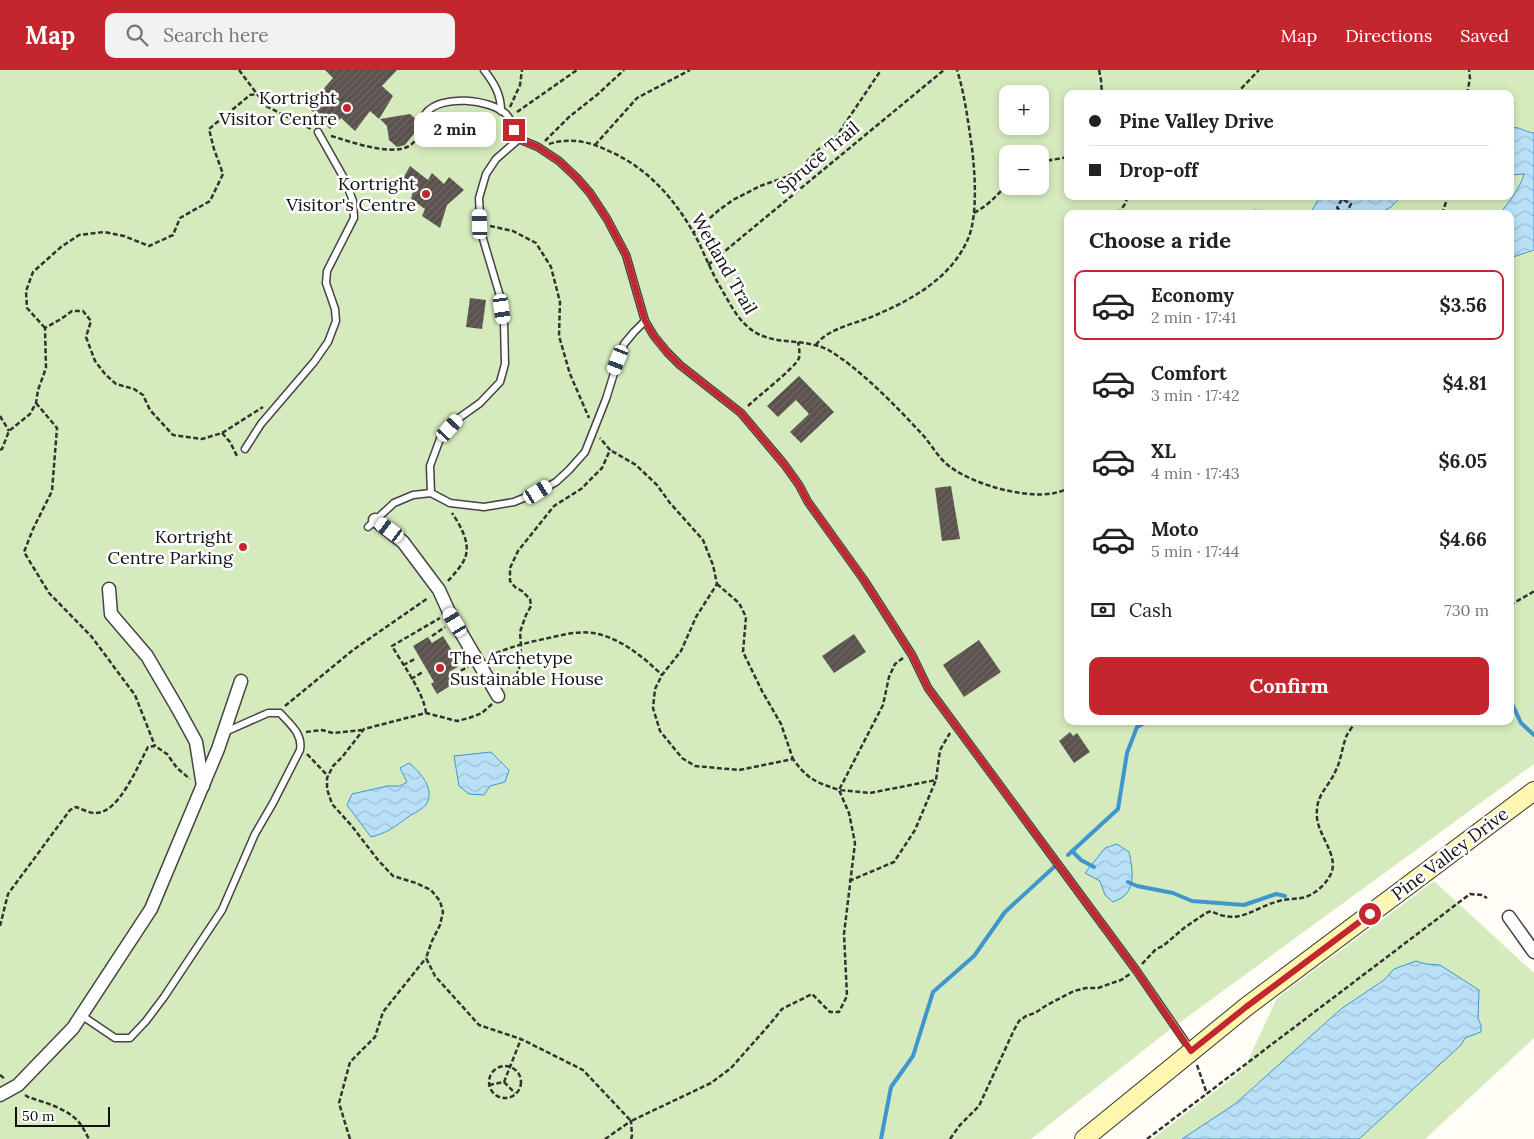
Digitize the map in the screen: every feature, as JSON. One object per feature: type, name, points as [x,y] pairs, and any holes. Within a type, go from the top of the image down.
[{"type":"street","points":[[372,523],[404,542],[439,590],[449,612],[498,696]]},
{"type":"street","points":[[109,589],[111,614],[147,656],[196,742],[202,791]]},
{"type":"street","points":[[0,1096],[14,1087],[73,1028],[151,909],[202,791],[241,681]]},
{"type":"street","name":"Pine Valley Drive","points":[[1084,1139],[1294,970],[1534,791]]},
{"type":"street","points":[[1509,917],[1534,952]]},
{"type":"lane","points":[[484,70],[497,88],[506,115],[519,139],[538,147],[559,161],[590,193],[607,219],[626,255],[645,321],[654,336],[680,365],[741,413],[784,464],[808,502],[864,580],[912,655],[928,688],[1136,970],[1191,1051]]},
{"type":"lane","points":[[419,127],[426,113],[437,104],[453,100],[484,104],[506,115]]},
{"type":"lane","points":[[245,449],[261,424],[314,362],[328,342],[336,321],[335,309],[326,283],[327,271],[354,218],[353,201],[345,180],[318,132]]},
{"type":"lane","points":[[430,493],[430,466],[440,439],[459,418],[480,403],[500,382],[505,364],[504,322],[500,296],[481,232],[479,198],[486,174],[496,159],[519,139]]},
{"type":"lane","points":[[372,523],[394,503],[413,495],[430,493],[450,503],[484,507],[514,502],[556,482],[585,452],[624,344],[645,321]]},
{"type":"lane","points":[[81,1014],[115,1038],[130,1038],[146,1022],[222,910],[255,834],[300,750],[301,743],[297,732],[280,713],[268,713],[224,733]]},
{"type":"path","points":[[239,70],[266,106],[318,132],[371,147],[392,150],[406,149],[417,140],[419,127]]},
{"type":"path","points":[[506,115],[520,86],[522,70]]},
{"type":"path","points":[[506,115],[523,107],[577,70]]},
{"type":"path","points":[[538,147],[569,117],[624,70]]},
{"type":"path","points":[[595,145],[637,98],[690,70]]},
{"type":"path","points":[[693,233],[733,200],[760,186],[799,170],[806,164],[836,136],[881,70]]},
{"type":"path","name":"Spruce Trail","points":[[708,265],[944,70]]},
{"type":"path","points":[[816,345],[819,340],[832,332],[868,319],[910,299],[936,281],[964,246],[968,238],[974,212],[975,182],[974,162],[963,91],[957,70]]},
{"type":"path","points":[[1099,70],[1102,90]]},
{"type":"path","points":[[1240,90],[1259,70]]},
{"type":"path","points":[[1468,90],[1470,70]]},
{"type":"path","points":[[0,450],[9,431],[30,414],[36,403],[38,390],[46,368],[45,328],[27,308],[26,291],[33,272],[45,260],[79,235],[104,232],[124,236],[149,246],[172,235],[180,218],[210,201],[223,174],[209,129],[250,95],[257,94]]},
{"type":"path","name":"Wetland Trail","points":[[538,147],[562,140],[584,141],[624,158],[662,186],[693,233],[724,294],[747,327],[769,339],[816,345],[830,351],[872,384],[922,433],[938,455],[959,474],[1011,492],[1031,495],[1064,491]]},
{"type":"path","points":[[1049,160],[1064,158]]},
{"type":"path","points":[[974,212],[985,207],[999,193]]},
{"type":"path","points":[[1341,200],[1337,208],[1341,210]]},
{"type":"path","points":[[1344,200],[1351,204],[1348,210]]},
{"type":"path","points":[[480,224],[513,231],[536,243],[551,267],[560,302],[560,336],[562,346],[570,374],[594,430],[610,450],[636,465],[657,485],[670,503],[704,540],[713,565],[717,584],[739,603],[746,616],[743,652],[781,724],[793,760],[802,772],[816,782],[839,790],[870,793],[936,780]]},
{"type":"path","points":[[45,328],[72,311],[83,311],[91,321],[86,337],[95,361],[116,384],[134,389],[143,395],[150,410],[173,435],[202,439],[222,433],[252,413],[287,394]]},
{"type":"path","points":[[741,413],[794,366],[799,356],[798,342]]},
{"type":"path","points":[[36,403],[57,428],[52,491],[24,552],[49,593],[91,636],[135,695],[154,746],[167,754],[177,768],[202,791]]},
{"type":"path","points":[[0,416],[9,431]]},
{"type":"path","points":[[222,433],[230,442],[237,456]]},
{"type":"path","points":[[297,732],[322,730],[333,733],[364,729],[426,713],[457,721],[482,713],[491,706],[498,696],[515,680],[519,668],[520,632],[531,606],[530,598],[510,581],[510,568],[518,551],[554,506],[581,489],[602,468],[610,450]]},
{"type":"path","points":[[280,713],[283,707],[353,650],[439,590],[451,577],[465,558],[466,541],[458,522],[449,508]]},
{"type":"path","points":[[717,584],[696,618],[680,651],[662,675],[655,689],[653,708],[660,731],[682,758],[695,766],[739,770],[793,760]]},
{"type":"path","points":[[1514,602],[1534,591]]},
{"type":"path","points":[[426,713],[425,704],[392,646],[449,612]]},
{"type":"path","points":[[478,661],[521,645],[576,632],[590,632],[619,642],[642,657],[662,675]]},
{"type":"path","points":[[839,790],[883,705],[889,677],[895,664],[900,659],[912,655]]},
{"type":"path","points":[[403,665],[414,658]]},
{"type":"path","points":[[411,679],[423,672]]},
{"type":"path","points":[[849,881],[894,862],[915,830],[936,780],[940,750],[955,724]]},
{"type":"path","points":[[950,1139],[960,1124],[979,1106],[1019,1021],[1074,991],[1098,988],[1122,980],[1136,970],[1156,949],[1163,946],[1206,913],[1211,911],[1232,918],[1246,915],[1277,902],[1303,898],[1323,886],[1331,873],[1333,863],[1331,853],[1318,828],[1317,801],[1333,777],[1346,735],[1352,725]]},
{"type":"path","points":[[350,1139],[339,1103],[350,1062],[375,1037],[383,1012],[426,958],[440,925],[443,912],[440,901],[431,890],[416,883],[392,876],[332,804],[327,789],[328,776],[333,766],[364,729]]},
{"type":"path","points":[[0,926],[8,894],[70,810],[76,807],[96,813],[110,808],[122,795],[148,748],[154,746]]},
{"type":"path","points":[[300,750],[311,757],[328,776]]},
{"type":"path","points":[[605,1139],[630,1121],[711,1083],[731,1068],[782,1009],[812,994],[830,1012],[840,1012],[847,996],[844,934],[855,843],[849,813],[839,790]]},
{"type":"path","points":[[1147,1139],[1467,896],[1474,894],[1487,898]]},
{"type":"path","points":[[426,958],[435,976],[479,1026],[521,1039],[583,1070],[630,1121],[631,1139]]},
{"type":"path","points":[[504,1082],[521,1039]]},
{"type":"path","points":[[1191,1051],[1207,1094]]},
{"type":"path","points":[[505,1066],[518,1073],[520,1078],[520,1088],[516,1094],[508,1098],[498,1097],[489,1085],[489,1079],[495,1070],[505,1066]]},
{"type":"path","points":[[489,1085],[504,1082]]},
{"type":"path","points":[[504,1082],[516,1094]]},
{"type":"path","points":[[14,1087],[28,1097],[55,1106],[69,1114],[81,1124],[89,1139]]},
{"type":"green space","points":[[0,70],[1534,70],[1534,764],[1168,1031],[1031,1139],[0,1139]]},
{"type":"green space","points":[[1434,881],[1534,973],[1534,1038],[1425,1139],[1152,1139],[1244,1069],[1277,998]]},
{"type":"water","points":[[1514,128],[1534,133],[1534,250],[1514,257],[1514,210],[1503,210],[1510,200],[1514,200],[1514,194],[1524,174],[1514,175]]},
{"type":"water","points":[[1318,200],[1398,200],[1385,210],[1312,210]]},
{"type":"water","points":[[491,752],[509,770],[505,782],[490,786],[484,795],[469,794],[459,786],[454,756]]},
{"type":"water","points":[[409,763],[425,780],[429,792],[426,805],[391,829],[371,837],[347,805],[352,794],[387,786],[400,786],[407,782],[400,768]]},
{"type":"water","points":[[1117,844],[1129,852],[1132,881],[1128,892],[1122,898],[1113,902],[1105,895],[1100,881],[1085,873],[1105,848]]},
{"type":"water","points":[[1416,961],[1440,965],[1479,990],[1478,1019],[1481,1025],[1481,1032],[1465,1038],[1461,1045],[1359,1139],[1182,1139],[1235,1104],[1341,1009],[1384,980],[1394,969]]},
{"type":"building","name":"Kortright Visitor Centre","points":[[325,70],[397,70],[382,86],[393,96],[379,119],[370,111],[355,131],[341,118],[330,129],[308,107],[333,78]]},
{"type":"building","points":[[410,114],[417,120],[414,127],[416,131],[405,145],[397,147],[389,140],[387,126],[380,119]]},
{"type":"building","points":[[410,166],[428,180],[432,173],[444,184],[449,177],[464,190],[447,205],[440,228],[422,216],[425,209],[411,199],[413,191],[401,182]]},
{"type":"building","points":[[470,298],[486,300],[482,329],[466,327]]},
{"type":"building","points":[[799,376],[834,412],[801,443],[790,432],[809,414],[796,400],[778,417],[767,406]]},
{"type":"building","points":[[951,486],[960,539],[942,541],[935,488]]},
{"type":"building","points":[[854,634],[866,652],[834,673],[822,656]]},
{"type":"building","name":"The Archetype Sustainable House","points":[[443,636],[461,665],[449,672],[455,683],[437,694],[431,684],[434,682],[413,646],[428,637],[432,643]]},
{"type":"building","points":[[979,640],[1001,672],[964,697],[943,665]]},
{"type":"building","points":[[1070,732],[1073,736],[1077,733],[1090,752],[1074,763],[1059,741]]},
{"type":"waterway","points":[[1514,708],[1521,723],[1534,735]]},
{"type":"waterway","points":[[1068,855],[1118,809],[1127,753],[1137,727],[1141,725]]},
{"type":"waterway","points":[[1072,851],[1081,860],[1094,867]]},
{"type":"waterway","points":[[881,1139],[891,1087],[913,1056],[933,992],[974,956],[1005,912],[1054,867]]},
{"type":"waterway","points":[[1128,882],[1137,886],[1173,893],[1192,901],[1244,905],[1276,894],[1285,896]]},
{"type":"place","name":"Kortright Visitor Centre","points":[[347,108]]},
{"type":"place","name":"Kortright Visitor's Centre","points":[[426,194]]},
{"type":"place","name":"Kortright Centre Parking","points":[[243,547]]},
{"type":"place","name":"The Archetype Sustainable House","points":[[440,668]]},
{"type":"route","points":[[514,130],[519,139],[538,147],[559,161],[590,193],[607,219],[626,255],[645,321],[654,336],[680,365],[741,413],[784,464],[808,502],[864,580],[912,655],[928,688],[1136,970],[1191,1051],[1246,1007],[1370,914]]}]
